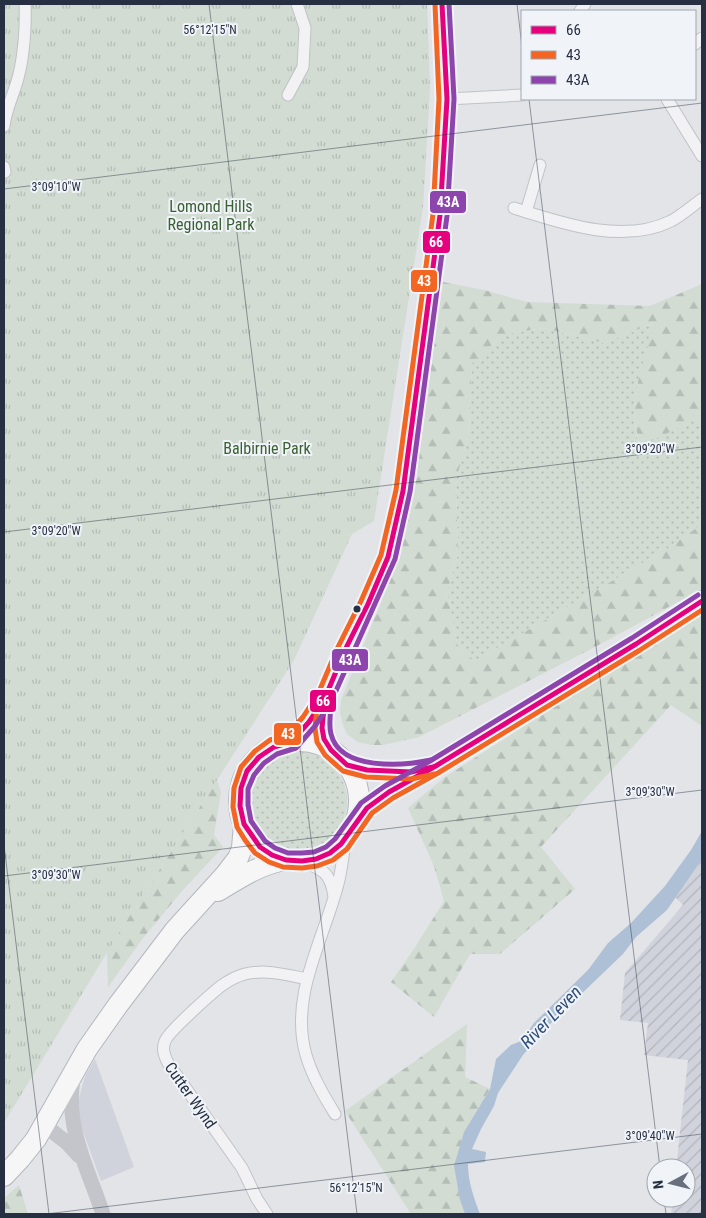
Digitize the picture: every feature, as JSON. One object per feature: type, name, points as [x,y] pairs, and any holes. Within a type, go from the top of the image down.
[{"type":"highway","points":[[197,905],[252,870],[270,862],[316,859],[330,853],[348,835],[367,808],[389,792],[434,767],[636,644],[702,600]]},
{"type":"highway","points":[[4,1176],[44,1125],[87,1050],[129,990],[175,930],[238,858],[242,848],[244,824],[240,806],[241,788],[247,771],[259,757],[274,747],[291,742],[305,741],[319,744],[331,750],[347,765],[356,780],[359,798],[358,815],[348,835]]},
{"type":"highway","points":[[347,765],[368,770],[411,772],[434,767]]},
{"type":"highway","points":[[244,824],[260,847],[272,855],[294,860]]},
{"type":"main road","points":[[291,742],[325,698],[344,650],[368,604],[388,557],[403,491],[440,215],[447,99],[442,4]]},
{"type":"main road","points":[[325,698],[322,728],[324,739],[331,750]]},
{"type":"main road","points":[[75,1072],[70,1099],[72,1120],[84,1164],[103,1214]]},
{"type":"main road","points":[[44,1125],[72,1147],[84,1164]]},
{"type":"street","points":[[4,126],[19,74],[25,4]]},
{"type":"street","points":[[288,95],[303,67],[305,28],[297,4]]},
{"type":"street","points":[[447,99],[521,95]]},
{"type":"street","points":[[668,100],[702,156]]},
{"type":"street","points":[[526,212],[540,165]]},
{"type":"street","points":[[514,208],[600,232],[624,231],[650,228],[671,221],[702,199]]},
{"type":"street","points":[[335,1114],[314,1075],[306,1055],[303,1035],[303,1010],[307,979],[339,882],[348,835]]},
{"type":"street","points":[[294,860],[323,870],[328,876],[334,898]]},
{"type":"street","name":"Cutter Wynd","points":[[267,1214],[257,1199],[246,1174],[168,1063],[163,1049],[168,1035],[220,986],[235,978],[244,974],[262,972],[307,979]]},
{"type":"shaded area","points":[[702,859],[702,1214],[671,1214],[672,1208],[696,1208],[696,1158],[677,1158],[688,1060],[644,1055],[648,1023],[620,1020],[625,973],[683,905],[675,897]]},
{"type":"shaded area","points":[[95,1059],[134,1167],[101,1181],[80,1123],[78,1102],[85,1076]]},
{"type":"green space","name":"Lomond Hills Regional Park","points":[[4,4],[427,4],[430,89],[423,207],[374,521],[352,534],[294,660],[120,931],[4,1123]]},
{"type":"green space","points":[[443,282],[484,290],[527,302],[650,306],[702,284],[702,417],[640,446],[634,419],[638,382],[654,323],[604,343],[544,328],[504,334],[472,363],[469,435],[456,479],[458,555],[447,592],[458,647],[475,661],[667,549],[702,524],[702,589],[593,648],[419,737],[383,745],[371,745],[358,742],[347,734],[340,713],[341,700],[396,565],[403,537],[416,474]]},
{"type":"green space","points":[[655,323],[638,382],[634,419],[639,446],[702,417],[702,524],[667,549],[475,661],[458,647],[447,592],[458,555],[456,479],[469,435],[472,363],[504,334],[544,328],[604,343]]},
{"type":"green space","points":[[702,612],[702,726],[671,705],[541,847],[575,889],[500,954],[470,954],[434,1017],[391,982],[444,901],[434,866],[408,808],[445,777]]},
{"type":"green space","points":[[298,752],[317,756],[333,766],[343,782],[347,801],[343,820],[333,836],[317,846],[298,850],[279,846],[263,836],[253,820],[249,801],[253,782],[263,766],[279,756]]},
{"type":"green space","points":[[217,780],[221,792],[214,835],[223,847],[182,891],[143,938],[108,987],[107,951]]},
{"type":"green space","points":[[467,1024],[465,1077],[490,1089],[464,1132],[460,1200],[465,1214],[411,1214],[345,1111]]},
{"type":"green space","points":[[19,1185],[28,1214],[4,1214],[4,1198]]},
{"type":"water","name":"River Leven","points":[[702,831],[702,859],[667,910],[636,937],[623,954],[552,1022],[523,1055],[498,1093],[494,1106],[472,1149],[486,1152],[485,1162],[468,1164],[470,1184],[480,1214],[465,1214],[460,1200],[454,1166],[464,1132],[490,1089],[496,1059],[511,1045],[521,1041],[534,1023],[588,970],[608,943],[631,923],[665,886]]},
{"type":"transit line","name":"43","points":[[435,4],[439,99],[433,214],[396,490],[381,555],[318,694],[303,717],[287,735],[270,740],[255,751],[241,767],[234,788],[233,807],[237,827],[255,853],[269,862],[283,867],[302,868],[317,866],[333,860],[347,849],[372,813],[393,798],[438,773],[702,610]]},
{"type":"transit line","name":"66","points":[[442,4],[447,99],[440,215],[403,491],[388,557],[325,698],[309,722],[291,742],[274,747],[259,757],[247,771],[241,788],[240,806],[244,824],[260,847],[272,855],[286,860],[302,861],[316,859],[330,853],[341,844],[367,808],[389,792],[434,767],[636,644],[702,601]]},
{"type":"transit line","name":"43A","points":[[449,4],[454,99],[447,216],[410,492],[395,559],[331,702],[315,726],[296,748],[277,754],[264,763],[254,775],[248,789],[251,821],[265,841],[275,848],[288,853],[314,852],[326,847],[335,839],[361,803],[385,786],[430,761],[632,638],[698,595]]},
{"type":"transit line","name":"43","points":[[318,697],[315,728],[317,742],[325,755],[343,771],[366,777],[411,779],[435,774]]},
{"type":"transit line","name":"66","points":[[325,698],[322,728],[324,739],[331,750],[347,765],[367,770],[411,772],[433,767]]},
{"type":"transit line","name":"43A","points":[[332,699],[330,730],[337,746],[346,755],[359,760],[389,764],[405,764],[431,760]]},
{"type":"park label","name":"Balbirnie Park","points":[[267,448]]}]
